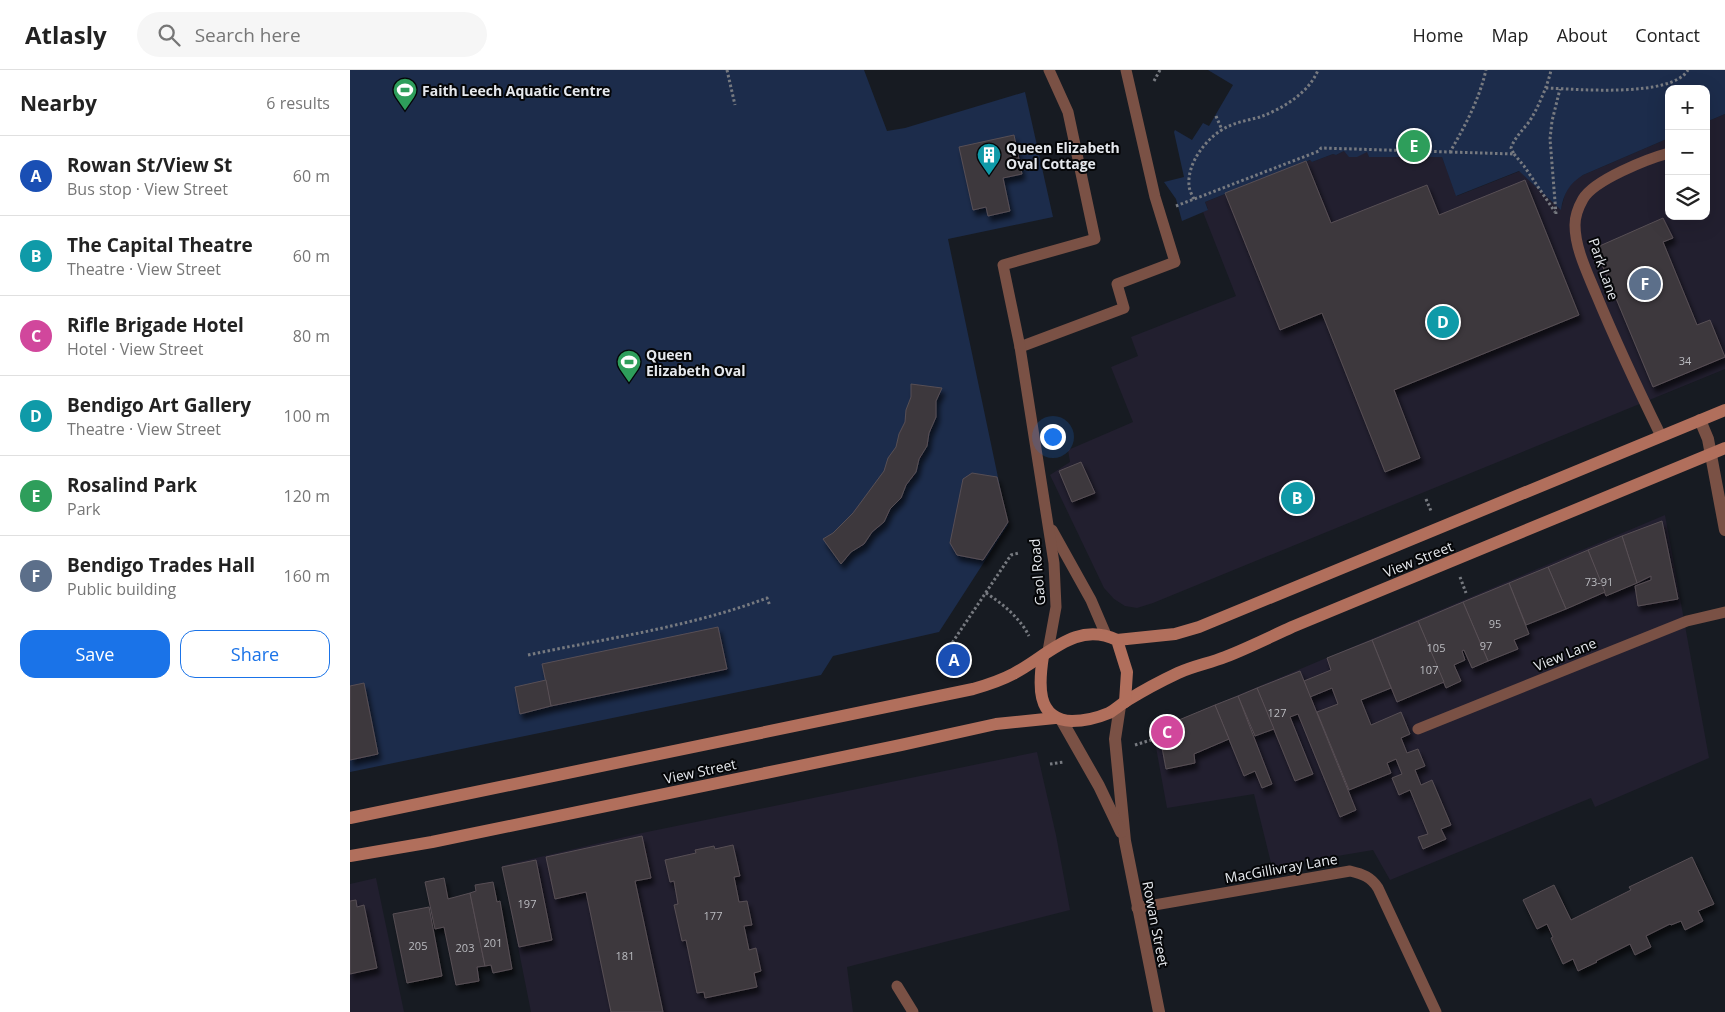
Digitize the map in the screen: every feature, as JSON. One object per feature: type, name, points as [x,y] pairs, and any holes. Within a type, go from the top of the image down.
[{"type":"street","name":"View Street","points":[[1112,638],[1175,634],[1199,627],[1725,410]]},
{"type":"street","points":[[1700,420],[1708,439],[1725,530]]},
{"type":"street","name":"View Street","points":[[1123,704],[1181,672],[1245,650],[1292,627],[1725,448]]},
{"type":"street","points":[[1093,634],[1112,638],[1127,672],[1123,704],[1093,719],[1080,721],[1059,719],[1046,708],[1042,697],[1040,682],[1046,653],[1063,642],[1080,636],[1093,634]]},
{"type":"street","name":"View Street","points":[[350,818],[948,695],[996,682],[1013,674],[1046,653]]},
{"type":"street","name":"Rowan Street","points":[[1123,704],[1115,739],[1125,841],[1159,1012]]},
{"type":"street","name":"View Street","points":[[350,856],[432,842],[901,745],[972,728],[1002,723],[1059,719]]},
{"type":"street","name":"Rowan Street","points":[[1059,719],[1099,786],[1125,841]]},
{"type":"lane","name":"Gaol Road","points":[[1046,653],[1055,616],[1054,563],[1020,347],[1003,265],[1095,239],[1068,112],[1049,70]]},
{"type":"lane","points":[[1020,347],[1124,308],[1117,284],[1175,262],[1160,213],[1126,70]]},
{"type":"lane","name":"Park Lane","points":[[1661,436],[1618,347],[1583,261],[1575,224],[1583,198],[1592,188],[1610,177],[1665,154]]},
{"type":"lane","name":"Gaol Road","points":[[1047,520],[1112,638]]},
{"type":"lane","name":"View Lane","points":[[1418,729],[1687,621],[1725,612]]},
{"type":"lane","name":"MacGillivray Lane","points":[[1137,908],[1350,871],[1358,873],[1372,880],[1378,888],[1436,1012]]},
{"type":"lane","points":[[897,986],[913,1012]]},
{"type":"path","points":[[727,70],[734,106]]},
{"type":"path","points":[[1154,81],[1160,70]]},
{"type":"path","points":[[1194,200],[1189,185],[1193,167],[1204,146],[1212,137],[1229,126],[1269,113],[1287,103],[1309,85],[1318,70]]},
{"type":"path","points":[[1450,152],[1470,118],[1486,70]]},
{"type":"path","points":[[1551,70],[1546,88],[1530,120],[1513,142],[1511,148],[1555,212]]},
{"type":"path","points":[[1546,88],[1644,89],[1675,82],[1682,78],[1688,70]]},
{"type":"path","points":[[1216,116],[1222,130]]},
{"type":"path","points":[[1160,213],[1319,151],[1321,148],[1514,154]]},
{"type":"path","points":[[1426,499],[1432,511]]},
{"type":"path","points":[[955,652],[952,643],[1011,555],[1019,553]]},
{"type":"path","points":[[1457,572],[1466,593]]},
{"type":"path","points":[[986,593],[997,600],[1023,624],[1029,636]]},
{"type":"path","points":[[528,655],[674,626],[767,598],[770,606]]},
{"type":"path","points":[[1133,746],[1151,740]]},
{"type":"shaded area","points":[[350,70],[864,70],[887,131],[905,128],[1025,92],[1053,217],[948,239],[1008,525],[939,632],[833,656],[821,675],[350,772]]},
{"type":"shaded area","points":[[1208,70],[1725,70],[1725,114],[1710,120],[1710,85],[1665,85],[1665,140],[1583,175],[1568,190],[1563,199],[1561,210],[1519,171],[1456,196],[1442,157],[1369,157],[1367,152],[1357,157],[1349,157],[1344,151],[1312,162],[1310,160],[1205,202],[1208,210],[1182,221],[1176,199],[1164,182],[1184,177],[1174,132],[1175,130],[1192,140],[1203,123],[1209,126],[1233,85]]},
{"type":"shaded area","points":[[1725,114],[1725,369],[1153,603],[1137,608],[1125,606],[1114,599],[1104,588],[1050,475],[1070,462],[1068,450],[1133,422],[1111,367],[1138,356],[1131,337],[1236,296],[1203,212],[1208,209],[1205,202],[1311,160],[1312,162],[1344,151],[1368,152],[1369,157],[1442,157],[1457,196],[1520,171],[1561,209],[1565,194],[1575,180],[1665,140],[1665,220],[1710,220],[1710,120]]},
{"type":"shaded area","points":[[1665,515],[1709,758],[1595,807],[1591,798],[1390,880],[1373,850],[1272,867],[1254,794],[1167,808],[1153,731]]},
{"type":"shaded area","points":[[1037,752],[1056,835],[1070,910],[847,967],[853,1012],[531,1012],[502,866],[642,833]]},
{"type":"shaded area","points":[[376,878],[404,1012],[350,1012],[350,884]]},
{"type":"building","name":"Queen Elizabeth Oval Cottage","points":[[1014,135],[1022,174],[1003,178],[1010,211],[988,216],[986,207],[973,210],[959,147]]},
{"type":"building","points":[[1306,161],[1331,223],[1427,185],[1439,215],[1525,180],[1579,315],[1394,390],[1420,458],[1385,472],[1322,313],[1280,330],[1225,193]]},
{"type":"building","points":[[1663,218],[1673,238],[1663,242],[1697,325],[1710,320],[1725,357],[1653,387],[1595,248]]},
{"type":"building","points":[[911,384],[942,388],[936,401],[936,417],[929,433],[927,446],[919,459],[916,472],[906,485],[901,498],[890,509],[884,522],[872,532],[864,544],[851,552],[841,564],[823,539],[833,533],[853,513],[884,471],[888,458],[896,447],[899,434],[905,422],[906,410],[911,397]]},
{"type":"building","points":[[1081,462],[1095,493],[1072,502],[1059,471]]},
{"type":"building","points":[[972,473],[997,477],[1008,522],[983,560],[957,555],[950,543],[963,479]]},
{"type":"building","points":[[1662,521],[1678,599],[1638,606],[1635,586],[1651,580],[1651,576],[1637,583],[1622,536]]},
{"type":"building","points":[[1622,536],[1637,583],[1606,596],[1588,550]]},
{"type":"building","points":[[1588,550],[1605,592],[1566,609],[1548,567]]},
{"type":"building","points":[[1548,567],[1566,609],[1526,625],[1509,583]]},
{"type":"building","points":[[1509,583],[1529,634],[1514,640],[1518,649],[1488,661],[1463,602]]},
{"type":"building","points":[[1463,602],[1488,661],[1472,668],[1464,650],[1462,651],[1465,660],[1454,665],[1461,681],[1446,688],[1418,621]]},
{"type":"building","points":[[1418,621],[1444,682],[1397,702],[1372,640]]},
{"type":"building","points":[[718,627],[727,669],[551,706],[542,664]]},
{"type":"building","points":[[1372,640],[1391,688],[1361,700],[1371,725],[1401,712],[1410,734],[1401,738],[1407,753],[1418,749],[1425,766],[1415,770],[1421,785],[1432,780],[1451,825],[1441,829],[1446,839],[1423,849],[1418,837],[1428,834],[1410,790],[1399,795],[1392,778],[1402,774],[1396,759],[1387,763],[1391,773],[1349,790],[1317,712],[1338,704],[1332,688],[1310,697],[1304,681],[1331,670],[1327,658]]},
{"type":"building","points":[[1300,671],[1356,810],[1340,817],[1298,714],[1290,717],[1313,774],[1295,781],[1257,688]]},
{"type":"building","points":[[546,680],[551,706],[520,714],[515,687]]},
{"type":"building","points":[[364,683],[378,754],[350,760],[350,686]]},
{"type":"building","points":[[1257,688],[1274,729],[1255,736],[1238,696]]},
{"type":"building","points":[[1238,696],[1272,784],[1262,788],[1255,771],[1244,776],[1215,705]]},
{"type":"building","points":[[1215,705],[1229,739],[1194,754],[1195,763],[1166,769],[1160,737],[1162,727]]},
{"type":"building","points":[[642,836],[651,878],[635,881],[663,1012],[611,1012],[586,892],[555,899],[546,857]]},
{"type":"building","points":[[733,845],[740,876],[734,877],[739,902],[747,901],[752,925],[744,926],[749,950],[756,948],[761,971],[754,973],[757,987],[705,998],[704,992],[697,993],[686,940],[682,941],[674,905],[678,904],[674,881],[670,882],[665,860],[696,853],[695,850],[714,846],[715,849]]},
{"type":"building","points":[[1692,857],[1714,904],[1698,911],[1703,921],[1685,930],[1681,921],[1670,924],[1646,936],[1651,947],[1635,955],[1630,944],[1578,971],[1573,959],[1563,964],[1547,924],[1537,929],[1523,900],[1554,885],[1571,920],[1631,890],[1629,887]]},
{"type":"building","points":[[536,860],[552,940],[519,947],[502,867]]},
{"type":"building","points":[[444,878],[448,899],[470,893],[485,966],[477,967],[479,981],[456,985],[444,927],[435,929],[425,882]]},
{"type":"building","points":[[493,882],[497,902],[500,901],[512,969],[493,973],[491,965],[485,966],[470,893],[476,891],[475,885]]},
{"type":"building","points":[[356,900],[357,907],[364,905],[377,968],[350,974],[350,901]]},
{"type":"building","points":[[429,907],[442,976],[407,983],[393,914]]},
{"type":"place","name":"Faith Leech Aquatic Centre","points":[[405,111]]},
{"type":"place","name":"Rosalind Park","points":[[1414,146]]},
{"type":"place","name":"Queen Elizabeth Oval Cottage","points":[[989,176]]},
{"type":"place","name":"Bendigo Trades Hall","points":[[1645,284]]},
{"type":"place","name":"Bendigo Art Gallery","points":[[1443,322]]},
{"type":"place","name":"Queen Elizabeth Oval","points":[[629,383]]},
{"type":"place","name":"The Capital Theatre","points":[[1297,498]]},
{"type":"place","name":"Rowan St/View St","points":[[954,660]]},
{"type":"place","name":"Rifle Brigade Hotel","points":[[1167,732]]}]
